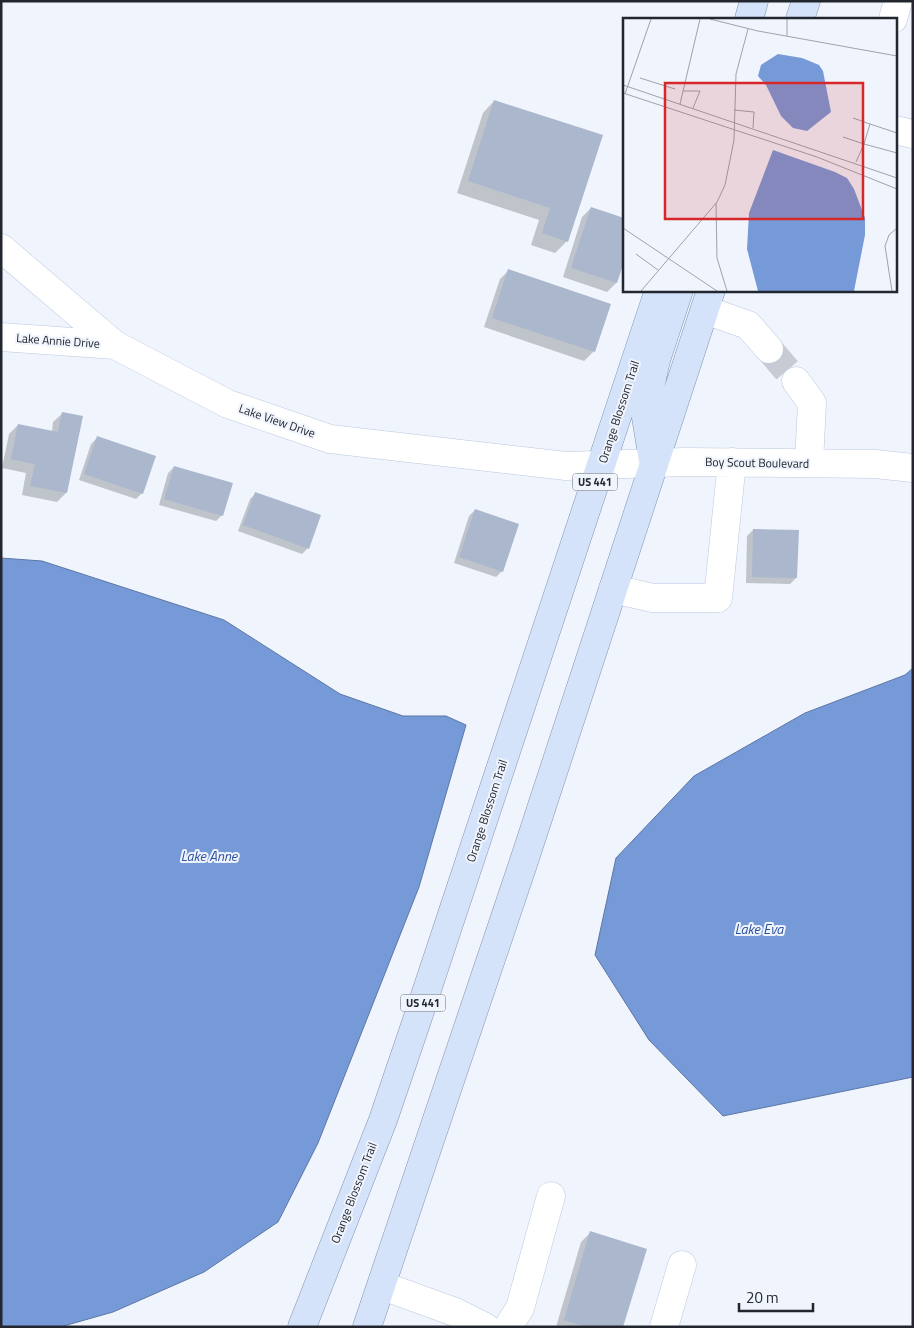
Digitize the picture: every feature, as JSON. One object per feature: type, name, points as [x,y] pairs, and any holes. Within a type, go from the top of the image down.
[{"type":"main road","points":[[749,18],[754,1]]},
{"type":"main road","points":[[766,18],[771,1]]},
{"type":"main road","points":[[800,18],[806,1]]},
{"type":"main road","name":"Orange Blossom Trail","points":[[302,1327],[376,1138],[416,1023],[659,291]]},
{"type":"main road","points":[[654,464],[645,410],[656,360],[679,291]]},
{"type":"main road","points":[[367,1327],[708,300]]},
{"type":"street","points":[[893,18],[898,1]]},
{"type":"street","points":[[896,130],[913,134]]},
{"type":"street","name":"Lake View Drive","points":[[1,248],[115,345],[228,404],[330,439],[530,464],[601,466]]},
{"type":"street","points":[[708,300],[748,326],[769,348]]},
{"type":"street","name":"Lake Annie Drive","points":[[1,337],[115,345]]},
{"type":"street","points":[[796,381],[812,403],[809,464]]},
{"type":"street","points":[[613,588],[654,598],[718,598],[732,462]]},
{"type":"street","name":"Boy Scout Boulevard","points":[[601,466],[732,462],[874,464],[913,468]]},
{"type":"street","points":[[508,1327],[520,1308],[551,1196]]},
{"type":"street","points":[[664,1327],[682,1265]]},
{"type":"street","points":[[382,1286],[455,1312],[485,1327]]},
{"type":"water","name":"Lake Anne","points":[[1,558],[42,561],[224,620],[340,694],[403,716],[446,716],[466,725],[419,887],[318,1143],[278,1222],[204,1272],[113,1312],[60,1327],[1,1327]]},
{"type":"water","name":"Lake Eva","points":[[913,668],[913,1077],[723,1116],[649,1040],[595,955],[616,858],[694,776],[805,713],[905,675]]},
{"type":"building","points":[[494,100],[603,135],[568,242],[542,233],[550,208],[468,181]]},
{"type":"building","points":[[591,207],[623,218],[623,265],[617,283],[571,268]]},
{"type":"building","points":[[508,269],[611,304],[595,352],[492,318]]},
{"type":"building","points":[[62,412],[83,416],[67,493],[30,486],[35,464],[11,459],[18,424],[58,432]]},
{"type":"building","points":[[97,436],[156,456],[143,494],[84,474]]},
{"type":"building","points":[[174,466],[233,483],[223,516],[164,499]]},
{"type":"building","points":[[255,492],[321,515],[309,549],[243,525]]},
{"type":"building","points":[[475,509],[519,524],[503,572],[459,557]]},
{"type":"building","points":[[753,529],[799,530],[797,578],[752,577]]},
{"type":"building","points":[[590,1231],[647,1249],[623,1327],[587,1327],[564,1320]]},
{"type":"tunnel","points":[[769,349],[796,381]]}]
